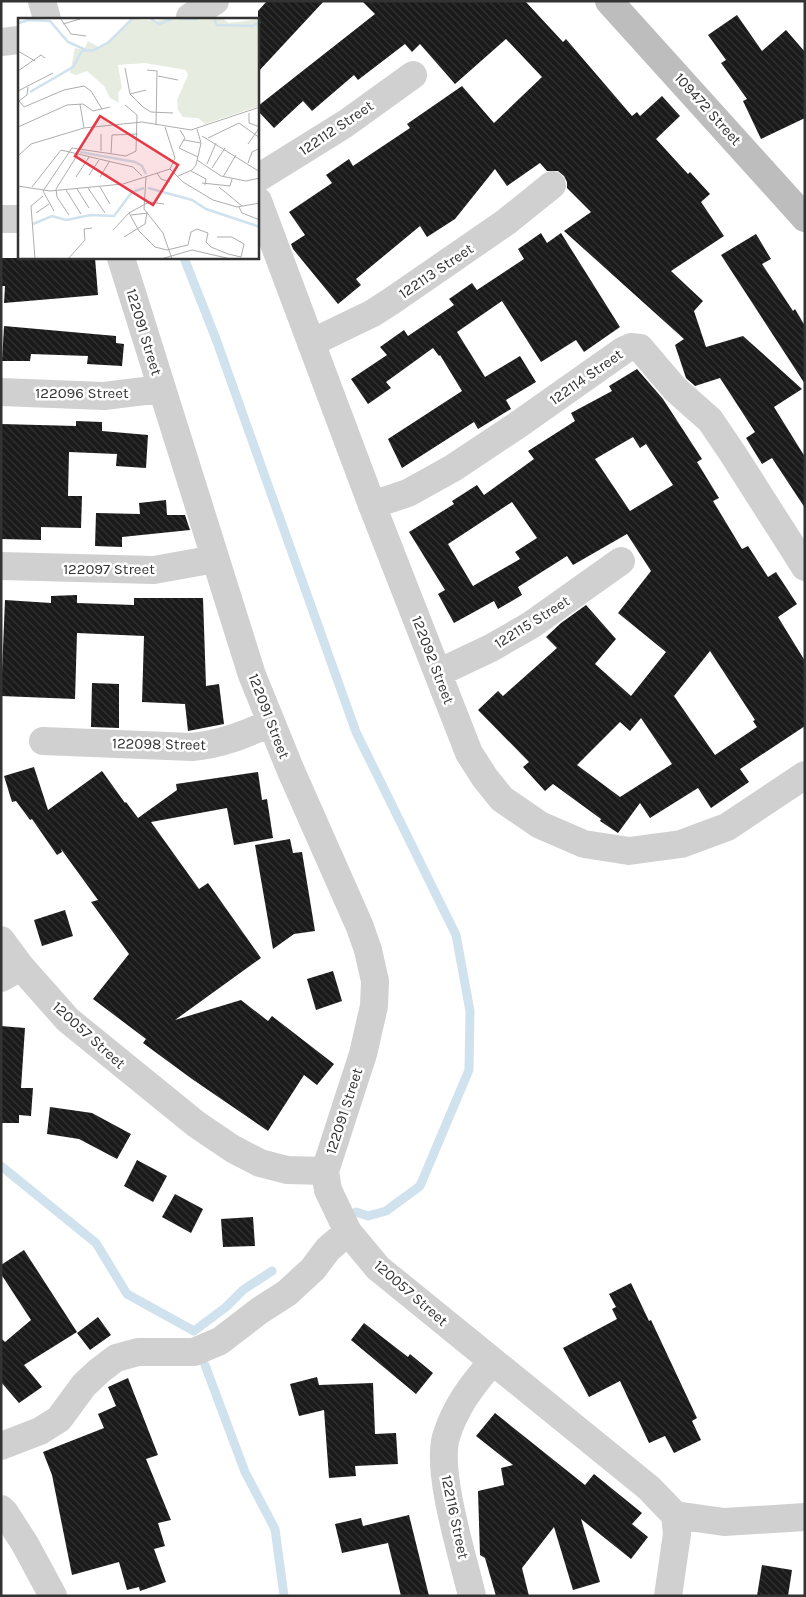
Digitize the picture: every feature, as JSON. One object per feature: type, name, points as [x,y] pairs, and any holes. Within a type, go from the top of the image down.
[{"type":"street","points":[[42,1],[47,18]]},
{"type":"street","points":[[187,12],[215,1]]},
{"type":"street","name":"109472 Street","points":[[609,1],[805,218]]},
{"type":"street","points":[[1,42],[18,40]]},
{"type":"street","name":"122112 Street","points":[[259,177],[345,124],[412,75]]},
{"type":"street","name":"122113 Street","points":[[311,343],[367,316],[393,300],[506,222],[552,185]]},
{"type":"street","name":"122092 Street","points":[[259,204],[372,505],[469,752],[485,778],[502,799],[540,826],[584,844],[629,851],[681,844],[727,827],[805,776]]},
{"type":"street","points":[[1,219],[18,219]]},
{"type":"street","name":"122091 Street","points":[[121,259],[192,478],[252,675],[360,927],[368,950],[375,981],[374,1006],[363,1054],[325,1171]]},
{"type":"street","name":"122114 Street","points":[[372,505],[408,493],[445,472],[519,424],[624,350],[631,347],[640,348],[675,389],[710,420],[805,567]]},
{"type":"street","name":"122096 Street","points":[[1,392],[104,396],[162,389]]},
{"type":"street","name":"122097 Street","points":[[1,566],[154,570],[215,558]]},
{"type":"street","name":"122115 Street","points":[[438,673],[491,648],[531,626],[621,561]]},
{"type":"street","name":"122098 Street","points":[[43,741],[192,747],[238,738],[271,723]]},
{"type":"street","name":"120057 Street","points":[[1,940],[11,972],[165,1100],[226,1144],[260,1163],[287,1170],[325,1171],[328,1190],[348,1232],[378,1268],[649,1488],[675,1514]]},
{"type":"street","points":[[1,1446],[40,1431],[59,1419],[84,1385],[116,1358],[138,1352],[194,1352],[220,1341],[288,1293],[313,1269],[328,1249],[348,1232]]},
{"type":"street","name":"122116 Street","points":[[472,1596],[450,1506],[444,1464],[446,1439],[454,1416],[464,1396],[492,1362]]},
{"type":"street","points":[[1,1509],[6,1513],[25,1544],[53,1596]]},
{"type":"street","points":[[668,1596],[677,1534],[675,1514],[724,1522],[805,1517]]},
{"type":"building","points":[[267,1],[324,1],[259,71],[258,11]]},
{"type":"building","points":[[362,1],[525,1],[563,42],[566,39],[632,116],[637,112],[640,116],[662,96],[680,116],[656,139],[688,174],[690,172],[710,194],[701,202],[724,236],[671,271],[703,301],[694,311],[706,347],[743,336],[802,389],[774,407],[805,457],[805,508],[772,458],[762,464],[746,438],[755,432],[720,378],[695,386],[686,378],[675,345],[684,339],[564,231],[591,212],[567,188],[564,176],[558,171],[547,171],[540,163],[507,186],[495,169],[455,219],[427,237],[420,226],[356,279],[361,285],[338,304],[293,249],[291,244],[305,235],[289,212],[332,183],[326,175],[349,159],[353,166],[410,128],[407,124],[462,86],[494,123],[542,77],[506,39],[455,84],[420,44],[412,52],[405,44],[358,80],[354,75],[312,111],[303,101],[274,128],[259,112],[259,105],[375,14]]},
{"type":"building","points":[[737,15],[762,51],[786,30],[805,52],[805,118],[761,139],[743,101],[747,99],[721,63],[726,60],[708,35]]},
{"type":"building","points":[[541,233],[547,243],[561,233],[620,327],[584,352],[576,340],[541,362],[502,301],[457,332],[485,377],[520,356],[536,382],[506,400],[511,409],[478,429],[474,422],[402,468],[388,439],[462,391],[440,355],[433,348],[386,382],[391,388],[368,404],[351,379],[387,355],[380,347],[404,330],[408,336],[454,305],[449,299],[472,283],[477,290],[524,259],[518,249]]},
{"type":"building","points":[[756,234],[771,259],[762,264],[805,326],[805,384],[721,255]]},
{"type":"building","points":[[1,258],[95,259],[98,295],[4,303],[5,286],[1,286]]},
{"type":"building","points":[[4,326],[116,336],[116,343],[124,344],[122,366],[87,364],[88,356],[31,354],[30,361],[2,361]]},
{"type":"building","points":[[637,369],[663,399],[702,459],[697,462],[719,498],[713,501],[742,549],[748,546],[768,577],[776,572],[797,604],[778,617],[805,661],[805,726],[740,769],[749,782],[711,808],[698,788],[650,818],[640,803],[618,833],[553,784],[545,791],[523,767],[529,762],[478,710],[498,691],[503,696],[557,648],[546,637],[561,623],[586,605],[616,639],[595,664],[631,696],[666,652],[618,613],[651,571],[627,534],[573,565],[567,556],[518,587],[522,595],[498,609],[494,601],[454,623],[438,594],[445,590],[409,532],[454,504],[452,501],[477,485],[484,495],[534,459],[528,451],[575,421],[571,413],[612,391],[609,386]],"holes":[[[633,437],[640,448],[646,444],[673,485],[630,511],[595,459]],[[512,502],[537,538],[515,552],[520,559],[473,586],[448,544]],[[710,651],[755,720],[753,721],[757,727],[715,755],[674,696]],[[641,718],[672,764],[620,797],[577,765],[620,722],[630,731]]]},
{"type":"building","points":[[76,421],[102,422],[102,431],[148,435],[146,468],[116,466],[117,454],[69,452],[68,496],[82,496],[81,528],[41,527],[41,540],[1,539],[1,424],[76,426]]},
{"type":"building","points":[[166,500],[167,515],[185,515],[190,530],[122,537],[122,547],[95,546],[96,513],[140,514],[139,503]]},
{"type":"building","points":[[77,595],[77,603],[134,605],[134,598],[203,598],[206,686],[219,684],[224,724],[188,731],[185,704],[142,702],[144,636],[77,633],[75,699],[1,696],[5,600],[51,603],[51,596]]},
{"type":"building","points":[[92,683],[119,684],[119,728],[91,727]]},
{"type":"building","points":[[34,767],[48,810],[102,771],[138,818],[177,790],[176,784],[258,772],[262,800],[267,799],[273,838],[234,845],[227,808],[151,822],[199,889],[208,883],[261,958],[175,1020],[241,1000],[268,1021],[272,1016],[334,1064],[317,1085],[304,1075],[268,1131],[143,1043],[146,1039],[93,999],[129,954],[91,902],[98,900],[61,849],[62,852],[57,855],[32,819],[30,820],[16,801],[12,802],[4,776]]},
{"type":"building","points":[[290,839],[293,853],[302,852],[315,931],[294,934],[273,949],[255,845]]},
{"type":"building","points":[[65,910],[73,936],[42,946],[34,920]]},
{"type":"building","points":[[333,971],[342,1001],[316,1010],[307,979]]},
{"type":"building","points":[[1,1026],[25,1028],[21,1088],[33,1088],[31,1116],[19,1115],[19,1123],[1,1123]]},
{"type":"building","points":[[50,1107],[92,1113],[131,1134],[117,1159],[79,1139],[47,1134]]},
{"type":"building","points":[[137,1160],[167,1176],[153,1202],[124,1186]]},
{"type":"building","points":[[175,1194],[203,1209],[191,1233],[162,1217]]},
{"type":"building","points":[[253,1217],[255,1246],[223,1247],[221,1219]]},
{"type":"building","points":[[24,1250],[77,1332],[24,1365],[42,1387],[19,1403],[1,1382],[1,1338],[5,1342],[31,1320],[1,1274],[1,1265]]},
{"type":"building","points":[[631,1283],[649,1321],[651,1320],[697,1418],[692,1421],[701,1440],[674,1453],[665,1436],[649,1443],[620,1381],[589,1397],[563,1348],[617,1319],[612,1309],[616,1307],[609,1294]]},
{"type":"building","points":[[98,1317],[111,1335],[90,1350],[77,1333]]},
{"type":"building","points":[[364,1323],[408,1357],[410,1354],[433,1373],[416,1394],[351,1340]]},
{"type":"building","points":[[317,1377],[319,1385],[373,1383],[375,1434],[396,1433],[398,1464],[355,1466],[356,1476],[329,1478],[324,1410],[299,1416],[290,1384]]},
{"type":"building","points":[[128,1378],[158,1455],[146,1459],[171,1520],[158,1523],[165,1546],[154,1549],[166,1582],[140,1591],[139,1587],[127,1590],[119,1562],[72,1575],[52,1475],[43,1452],[104,1428],[98,1414],[116,1406],[108,1387]]},
{"type":"building","points":[[495,1413],[585,1485],[594,1474],[642,1513],[632,1524],[648,1537],[631,1559],[581,1519],[600,1582],[573,1590],[554,1527],[522,1568],[529,1596],[496,1596],[485,1558],[480,1555],[478,1491],[504,1485],[501,1468],[513,1465],[476,1436]]},
{"type":"building","points":[[409,1515],[429,1596],[401,1596],[388,1543],[342,1553],[335,1524],[361,1518],[363,1526]]},
{"type":"building","points":[[762,1565],[792,1570],[788,1596],[757,1596]]},
{"type":"waterway","points":[[184,259],[216,339],[356,732],[456,935],[470,1011],[469,1070],[420,1186],[386,1211],[368,1216],[356,1212]]},
{"type":"waterway","points":[[1,1166],[96,1243],[127,1294],[194,1331],[226,1307],[243,1290],[272,1271]]},
{"type":"waterway","points":[[205,1365],[245,1472],[275,1529],[284,1596]]}]
